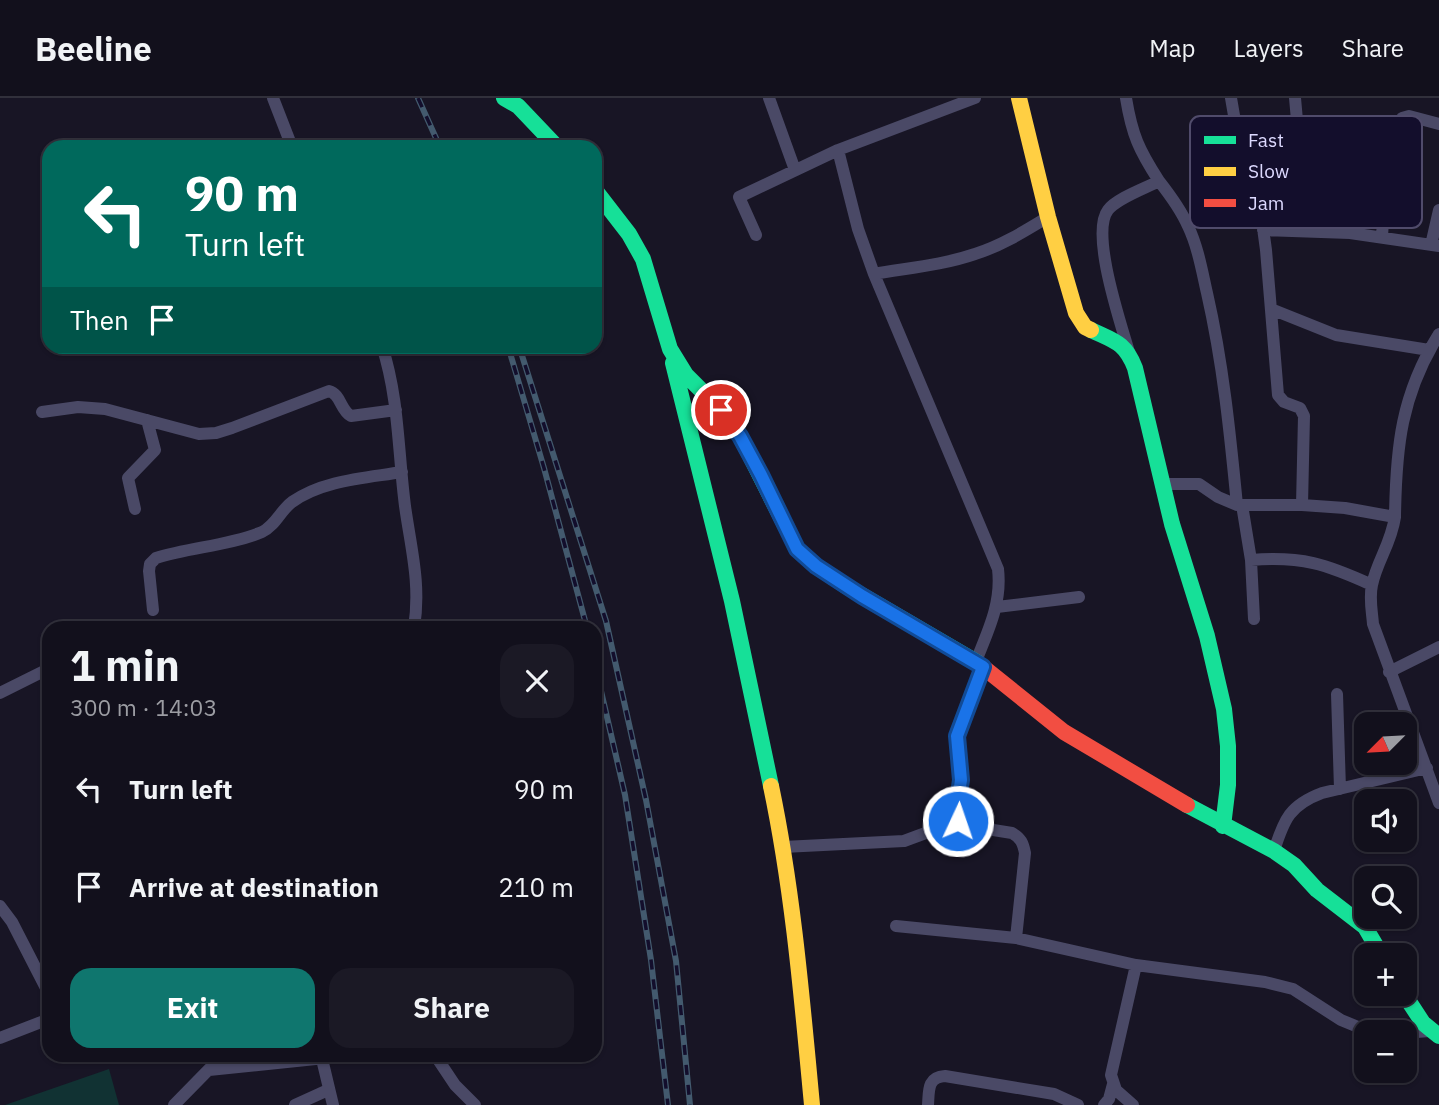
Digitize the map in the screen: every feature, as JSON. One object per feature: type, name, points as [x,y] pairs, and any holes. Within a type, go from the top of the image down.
[{"type":"street","points":[[273,98],[289,140]]},
{"type":"street","points":[[504,98],[518,106],[550,140]]},
{"type":"street","points":[[769,98],[795,170]]},
{"type":"street","points":[[756,234],[739,197],[838,150],[975,98]]},
{"type":"street","points":[[1019,98],[1048,217],[1076,313],[1085,327],[1118,342],[1129,352]]},
{"type":"street","points":[[1126,98],[1133,137],[1142,155],[1177,205],[1199,257],[1224,379],[1240,505],[1251,561],[1254,619]]},
{"type":"street","points":[[1231,98],[1234,116]]},
{"type":"street","points":[[1295,98],[1297,116]]},
{"type":"street","points":[[1422,119],[1439,124]]},
{"type":"street","points":[[838,150],[858,229],[874,274],[998,569],[1000,587],[997,607],[957,736],[961,780],[956,814],[958,821],[968,827],[1012,833],[1019,836],[1023,843],[1025,853],[1016,938]]},
{"type":"street","points":[[1160,181],[1110,207],[1103,220],[1105,260],[1141,388],[1155,459],[1182,559],[1216,663],[1231,759],[1230,794],[1223,826]]},
{"type":"street","points":[[602,199],[629,234],[643,259],[670,349],[732,601],[783,847],[811,1073],[812,1105]]},
{"type":"street","points":[[1303,505],[1304,416],[1300,408],[1284,402],[1278,395],[1263,230],[1328,232],[1435,245],[1439,210]]},
{"type":"street","points":[[874,274],[977,254],[1021,234],[1048,217]]},
{"type":"street","points":[[1382,237],[1383,228]]},
{"type":"street","points":[[1271,309],[1336,335],[1429,349]]},
{"type":"street","points":[[1439,334],[1429,349],[1409,393],[1400,431],[1392,537],[1372,585],[1370,603],[1373,624],[1439,803]]},
{"type":"street","points":[[670,349],[686,375],[721,410],[740,436],[797,549],[816,566],[979,664],[1064,732],[1103,757],[1223,826],[1274,851],[1294,865],[1317,890],[1351,914],[1365,927],[1374,943]]},
{"type":"street","points":[[384,354],[396,410],[417,581],[414,621]]},
{"type":"street","points":[[42,412],[78,407],[105,409],[199,434],[216,433],[329,391],[337,395],[341,408],[351,416],[396,410]]},
{"type":"street","points":[[135,509],[128,478],[155,450],[147,420]]},
{"type":"street","points":[[153,610],[149,570],[150,564],[156,558],[264,531],[293,502],[330,485],[402,472]]},
{"type":"street","points":[[1163,484],[1199,484],[1240,505],[1345,508],[1395,517]]},
{"type":"street","points":[[1251,561],[1279,558],[1308,560],[1334,567],[1372,585]]},
{"type":"street","points":[[997,607],[1079,597]]},
{"type":"street","points":[[1390,672],[1439,646]]},
{"type":"street","points":[[0,693],[42,672]]},
{"type":"street","points":[[1338,694],[1340,789]]},
{"type":"street","points":[[1274,851],[1283,824],[1292,810],[1307,798],[1427,768]]},
{"type":"street","points":[[783,847],[904,841],[958,821]]},
{"type":"street","points":[[0,905],[12,922],[42,980]]},
{"type":"street","points":[[895,926],[1016,938],[1136,965],[1265,982],[1293,989],[1354,1025]]},
{"type":"street","points":[[1104,1105],[1110,1099],[1111,1075],[1136,965]]},
{"type":"street","points":[[1411,1006],[1416,1016],[1434,1034]]},
{"type":"street","points":[[0,1038],[42,1022]]},
{"type":"street","points":[[174,1105],[216,1062]]},
{"type":"street","points":[[209,1070],[291,1062]]},
{"type":"street","points":[[323,1062],[333,1105]]},
{"type":"street","points":[[440,1062],[455,1085],[475,1105]]},
{"type":"street","points":[[928,1105],[930,1084],[933,1079],[945,1076],[1054,1094],[1078,1105]]},
{"type":"street","points":[[1112,1084],[1133,1105]]},
{"type":"street","points":[[295,1105],[328,1090]]},
{"type":"green space","points":[[109,1069],[119,1105],[5,1105]]},
{"type":"railway","points":[[418,98],[437,140]]},
{"type":"railway","points":[[510,354],[585,621]]},
{"type":"railway","points":[[522,354],[606,621],[646,800],[676,961],[690,1105]]},
{"type":"railway","points":[[602,695],[625,795],[651,960],[668,1105]]},
{"type":"traffic: fast","points":[[504,98],[518,106],[550,140]]},
{"type":"traffic: fast","points":[[602,199],[629,234],[643,259],[670,349],[686,375],[721,410],[740,436],[797,549],[816,566],[846,586],[978,663]]},
{"type":"traffic: fast","points":[[1091,330],[1123,347],[1135,368],[1172,524],[1207,636],[1224,709],[1228,746],[1228,785],[1223,826]]},
{"type":"traffic: fast","points":[[673,363],[732,601],[771,786]]},
{"type":"traffic: fast","points":[[1187,805],[1274,851],[1294,865],[1317,890],[1365,927],[1374,943]]},
{"type":"traffic: fast","points":[[1412,1006],[1423,1023],[1439,1036]]},
{"type":"traffic: slow","points":[[1019,98],[1048,217],[1076,313],[1085,327],[1091,330]]},
{"type":"traffic: slow","points":[[771,786],[791,905],[812,1105]]},
{"type":"traffic: jam","points":[[978,663],[1064,732],[1187,805]]},
{"type":"route","points":[[721,410],[740,436],[797,549],[816,566],[862,596],[983,667],[957,736],[961,780],[956,814],[958,821]]}]
